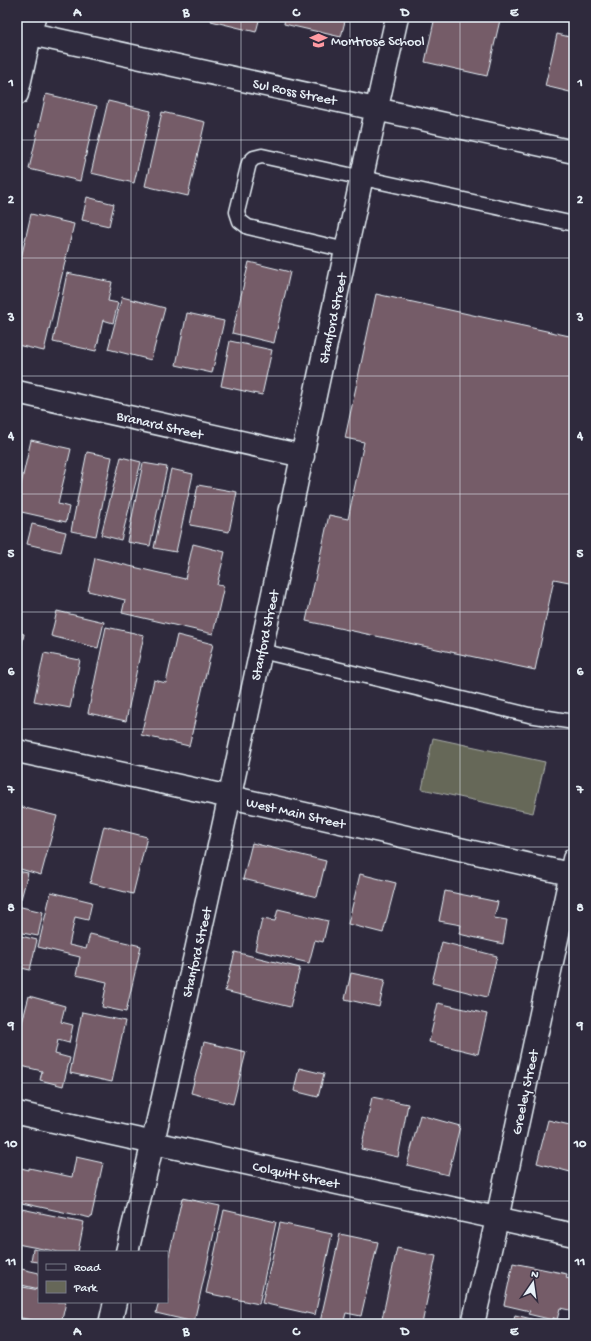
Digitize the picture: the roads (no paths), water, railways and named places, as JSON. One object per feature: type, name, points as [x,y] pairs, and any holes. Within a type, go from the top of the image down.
[{"type":"street","name":"Stanford Street","points":[[127,1251],[153,1143],[230,797],[376,109],[397,17]]},
{"type":"street","name":"Sul Ross Street","points":[[27,27],[376,109],[574,152]]},
{"type":"street","points":[[17,94],[27,27]]},
{"type":"street","name":"Branard Street","points":[[17,392],[302,456]]},
{"type":"street","name":"West Main Street","points":[[17,751],[573,869]]},
{"type":"street","name":"Greeley Street","points":[[473,1324],[573,869]]},
{"type":"street","name":"Colquitt Street","points":[[17,1114],[574,1236]]},
{"type":"street","points":[[110,1324],[115,1303]]},
{"type":"lane","points":[[346,250],[248,227],[240,221],[237,212],[249,163],[254,158],[262,156],[574,224]]},
{"type":"lane","points":[[261,651],[529,715],[574,722]]},
{"type":"place","name":"Montrose School","points":[[318,40]]}]
